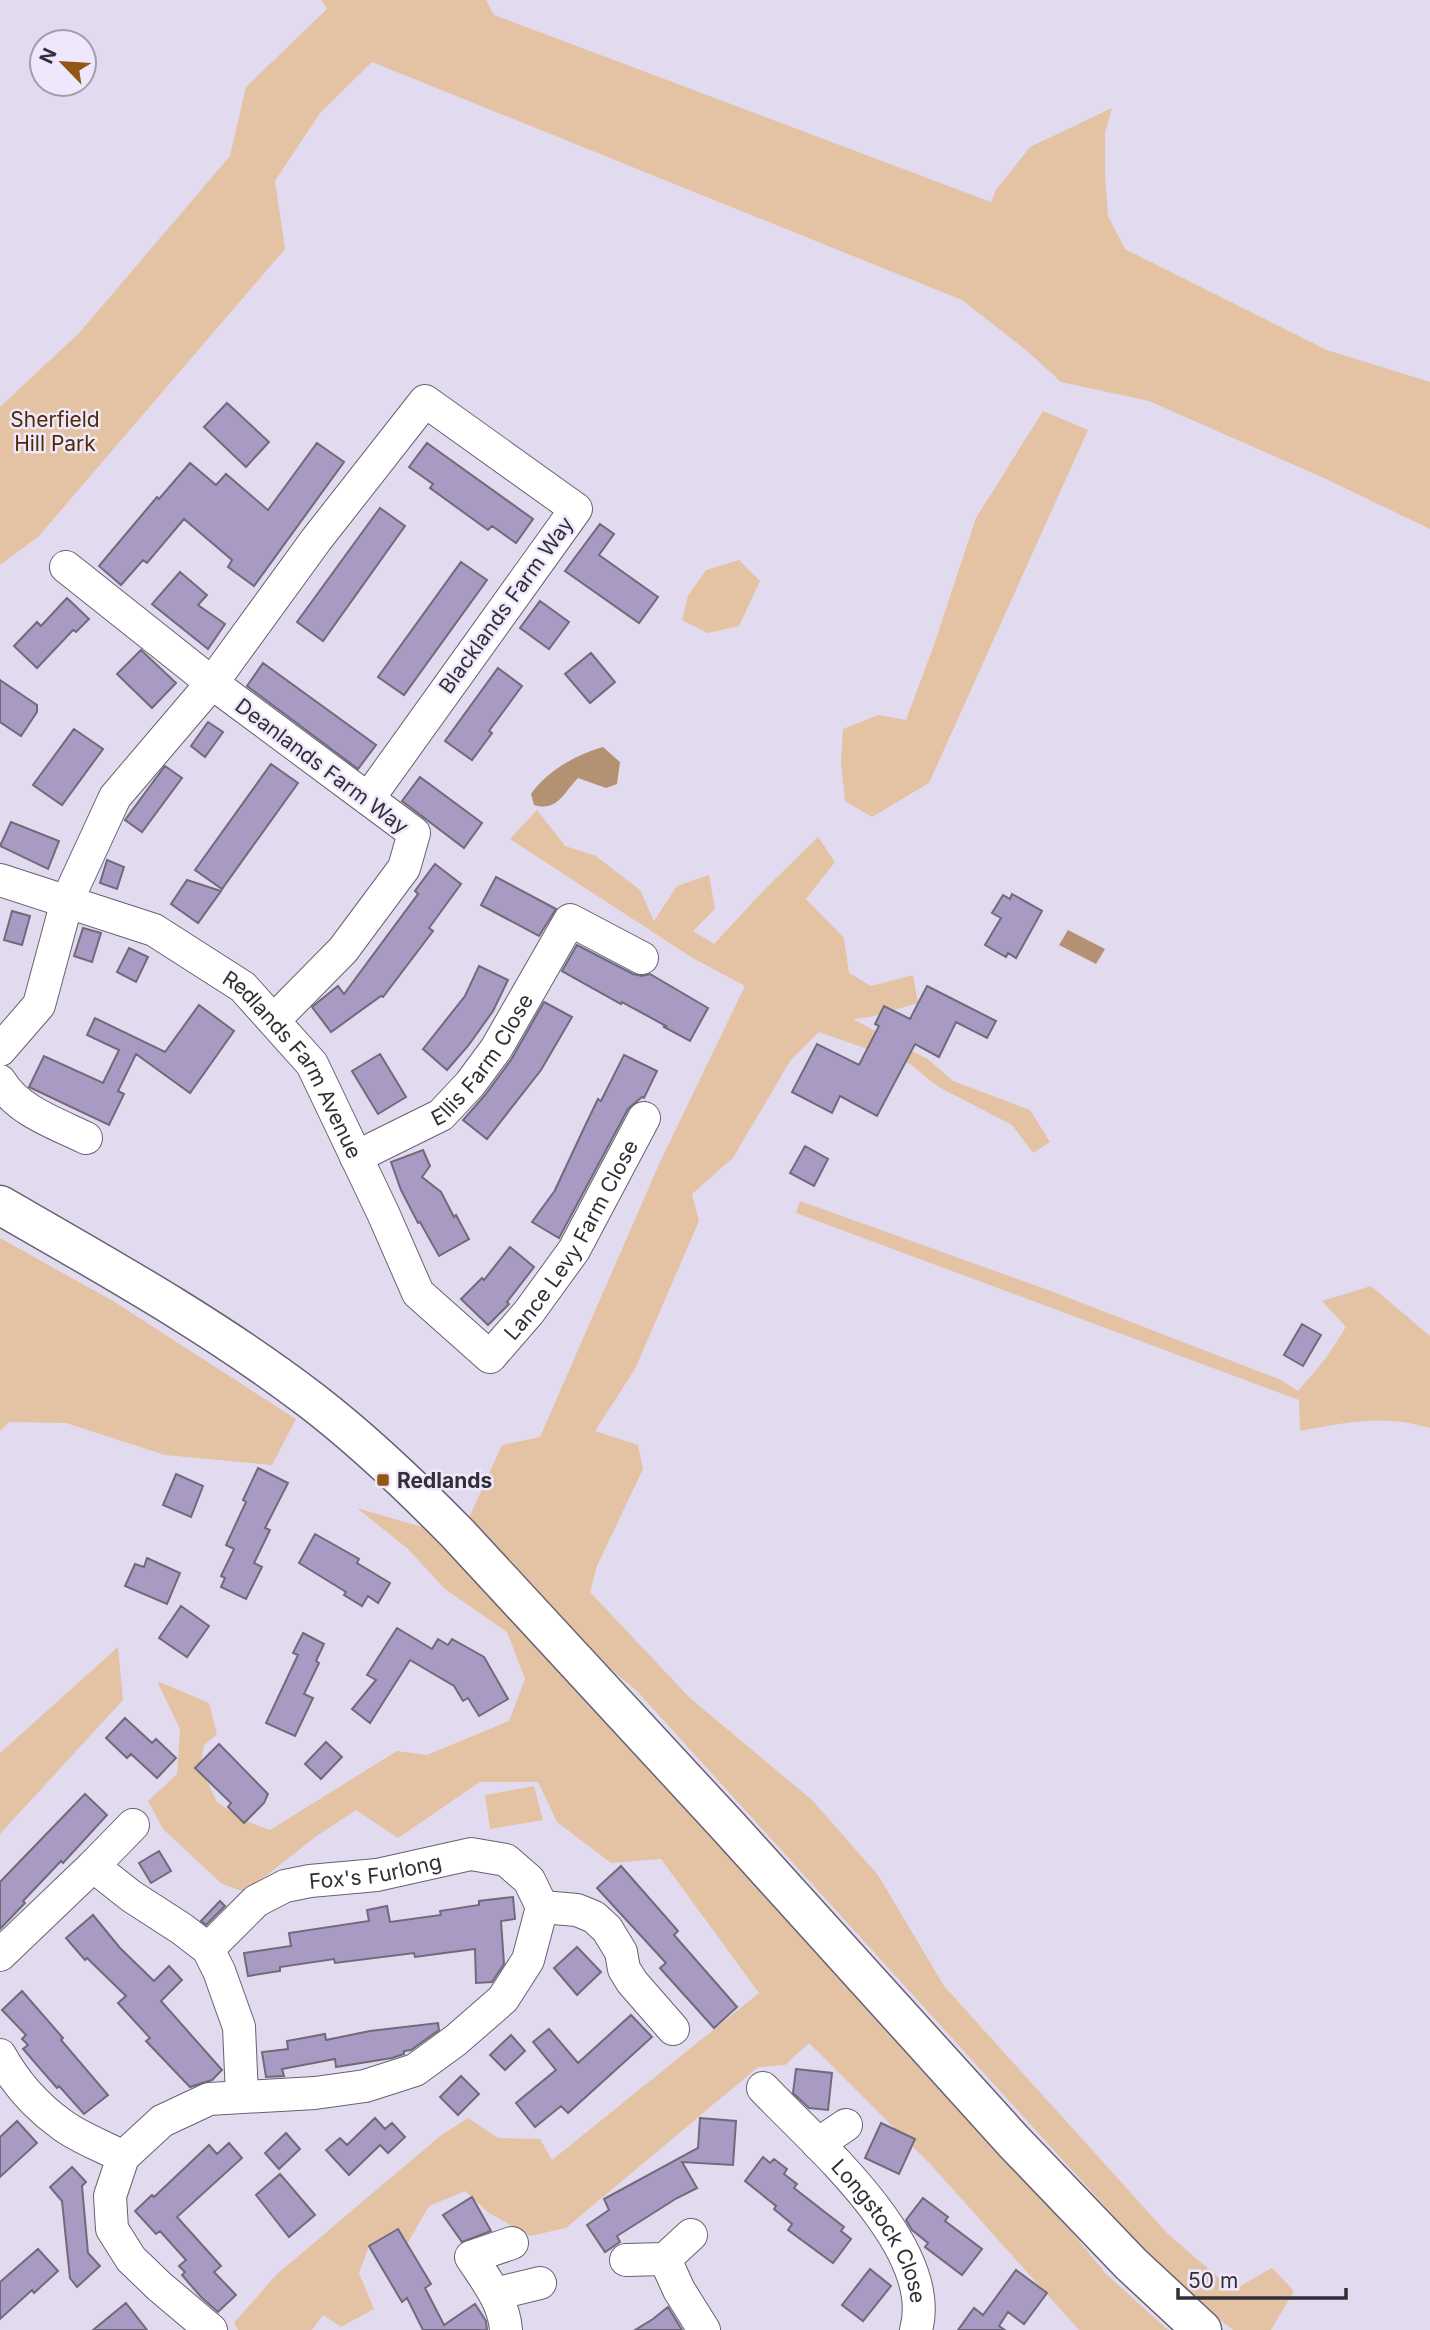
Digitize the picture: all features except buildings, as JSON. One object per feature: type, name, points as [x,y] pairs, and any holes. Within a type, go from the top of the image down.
[{"type":"highway","points":[[0,1205],[156,1296],[246,1354],[333,1418],[412,1488],[727,1825],[1014,2142],[1131,2264],[1202,2330]]},
{"type":"street","name":"Blacklands Farm Way","points":[[0,1050],[39,1005],[67,901],[115,797],[212,682],[316,540],[425,401],[576,509],[368,799]]},
{"type":"street","points":[[66,567],[212,682]]},
{"type":"street","name":"Deanlands Farm Way","points":[[212,682],[414,833],[404,868],[343,950],[274,1020]]},
{"type":"street","name":"Redlands Farm Avenue","points":[[0,880],[153,930],[243,988],[312,1064],[418,1293],[490,1357]]},
{"type":"street","name":"Ellis Farm Close","points":[[356,1157],[441,1115],[470,1084],[496,1049],[570,920],[642,958]]},
{"type":"street","points":[[0,1081],[6,1091],[29,1111],[86,1138]]},
{"type":"street","name":"Lance Levy Farm Close","points":[[490,1357],[574,1251],[644,1118]]},
{"type":"street","points":[[0,1955],[133,1825]]},
{"type":"street","name":"Fox's Furlong","points":[[208,1949],[256,1901],[285,1886],[377,1875],[471,1853],[506,1860],[529,1880],[542,1907]]},
{"type":"street","points":[[93,1866],[208,1949],[239,2027],[242,2096]]},
{"type":"street","points":[[211,2330],[131,2259],[112,2229],[110,2196],[123,2157],[162,2121],[209,2099],[315,2093],[352,2088],[415,2070],[503,2000],[528,1959],[542,1907],[577,1910],[594,1917],[607,1930],[621,1952],[624,1969],[632,1982],[673,2029]]},
{"type":"street","points":[[0,2056],[9,2089],[61,2125],[123,2157]]},
{"type":"street","name":"Longstock Close","points":[[763,2088],[782,2128],[818,2144],[881,2214],[905,2257],[916,2284],[919,2310],[916,2330]]},
{"type":"street","name":"Longstock Close","points":[[818,2144],[846,2125]]},
{"type":"street","points":[[626,2260],[665,2259],[691,2235]]},
{"type":"street","points":[[506,2330],[505,2317],[495,2294],[471,2257],[513,2243]]},
{"type":"street","points":[[665,2259],[679,2290],[704,2330]]},
{"type":"street","points":[[495,2294],[540,2283]]},
{"type":"green space","name":"Sherfield Hill Park","points":[[321,0],[486,0],[494,15],[991,202],[996,190],[1030,147],[1112,108],[1105,133],[1108,216],[1125,249],[1327,350],[1430,382],[1430,529],[1326,479],[1149,401],[1061,382],[1026,350],[962,300],[372,62],[320,113],[275,181],[285,249],[39,536],[0,565],[0,407],[80,332],[230,156],[246,87],[327,9]]},
{"type":"green space","points":[[1043,411],[1088,430],[929,783],[872,817],[845,801],[841,761],[843,729],[878,715],[906,720],[976,518]]},
{"type":"green space","points":[[739,560],[760,581],[739,626],[708,633],[682,620],[688,596],[706,570]]},
{"type":"green space","points":[[537,810],[565,846],[596,856],[640,890],[654,921],[677,886],[709,875],[715,909],[693,931],[714,944],[818,837],[835,862],[806,899],[844,938],[849,973],[871,986],[913,975],[918,1003],[870,1017],[853,1019],[929,1060],[953,1081],[1030,1110],[1050,1142],[1033,1153],[1012,1125],[937,1086],[910,1064],[819,1032],[790,1061],[733,1158],[692,1194],[699,1221],[635,1369],[595,1431],[638,1445],[643,1469],[597,1566],[590,1592],[690,1698],[812,1800],[878,1875],[944,1986],[1168,2234],[1233,2290],[1272,2268],[1294,2291],[1271,2330],[1233,2330],[1177,2286],[637,1691],[551,1619],[468,1520],[502,1445],[540,1437],[660,1162],[745,986],[691,957],[510,839]]},
{"type":"green space","points":[[800,1201],[1051,1291],[1281,1380],[1298,1391],[1326,1358],[1346,1327],[1322,1301],[1371,1286],[1430,1336],[1430,1428],[1380,1420],[1350,1422],[1300,1431],[1299,1400],[796,1213]]},
{"type":"green space","points":[[0,1238],[113,1301],[296,1419],[272,1465],[165,1455],[66,1423],[9,1422],[0,1431]]},
{"type":"green space","points":[[357,1508],[443,1533],[1015,2163],[1106,2274],[1168,2330],[1079,2330],[932,2166],[809,2043],[785,2065],[758,2067],[566,2228],[530,2236],[489,2213],[465,2191],[429,2206],[407,2244],[398,2229],[369,2246],[359,2273],[374,2309],[341,2327],[323,2315],[312,2330],[238,2330],[234,2323],[276,2275],[440,2136],[468,2118],[498,2138],[540,2139],[552,2160],[759,1993],[661,1859],[611,1863],[557,1822],[538,1782],[480,1782],[398,1838],[356,1810],[318,1835],[245,1892],[222,1884],[163,1829],[148,1801],[177,1774],[180,1729],[157,1681],[209,1703],[217,1734],[204,1745],[200,1767],[217,1802],[243,1820],[270,1830],[397,1751],[427,1755],[509,1721],[525,1679],[507,1632],[445,1589],[408,1549]]},
{"type":"green space","points":[[118,1647],[123,1700],[0,1834],[0,1753]]},
{"type":"green space","points":[[534,1786],[543,1820],[490,1829],[485,1795]]},
{"type":"shaded area","points":[[603,747],[620,762],[617,784],[606,788],[578,778],[555,803],[549,806],[534,805],[531,794],[545,778],[573,759]]},
{"type":"shaded area","points":[[1068,930],[1105,949],[1096,964],[1059,945]]},
{"type":"place","name":"Redlands","points":[[383,1480]]}]
